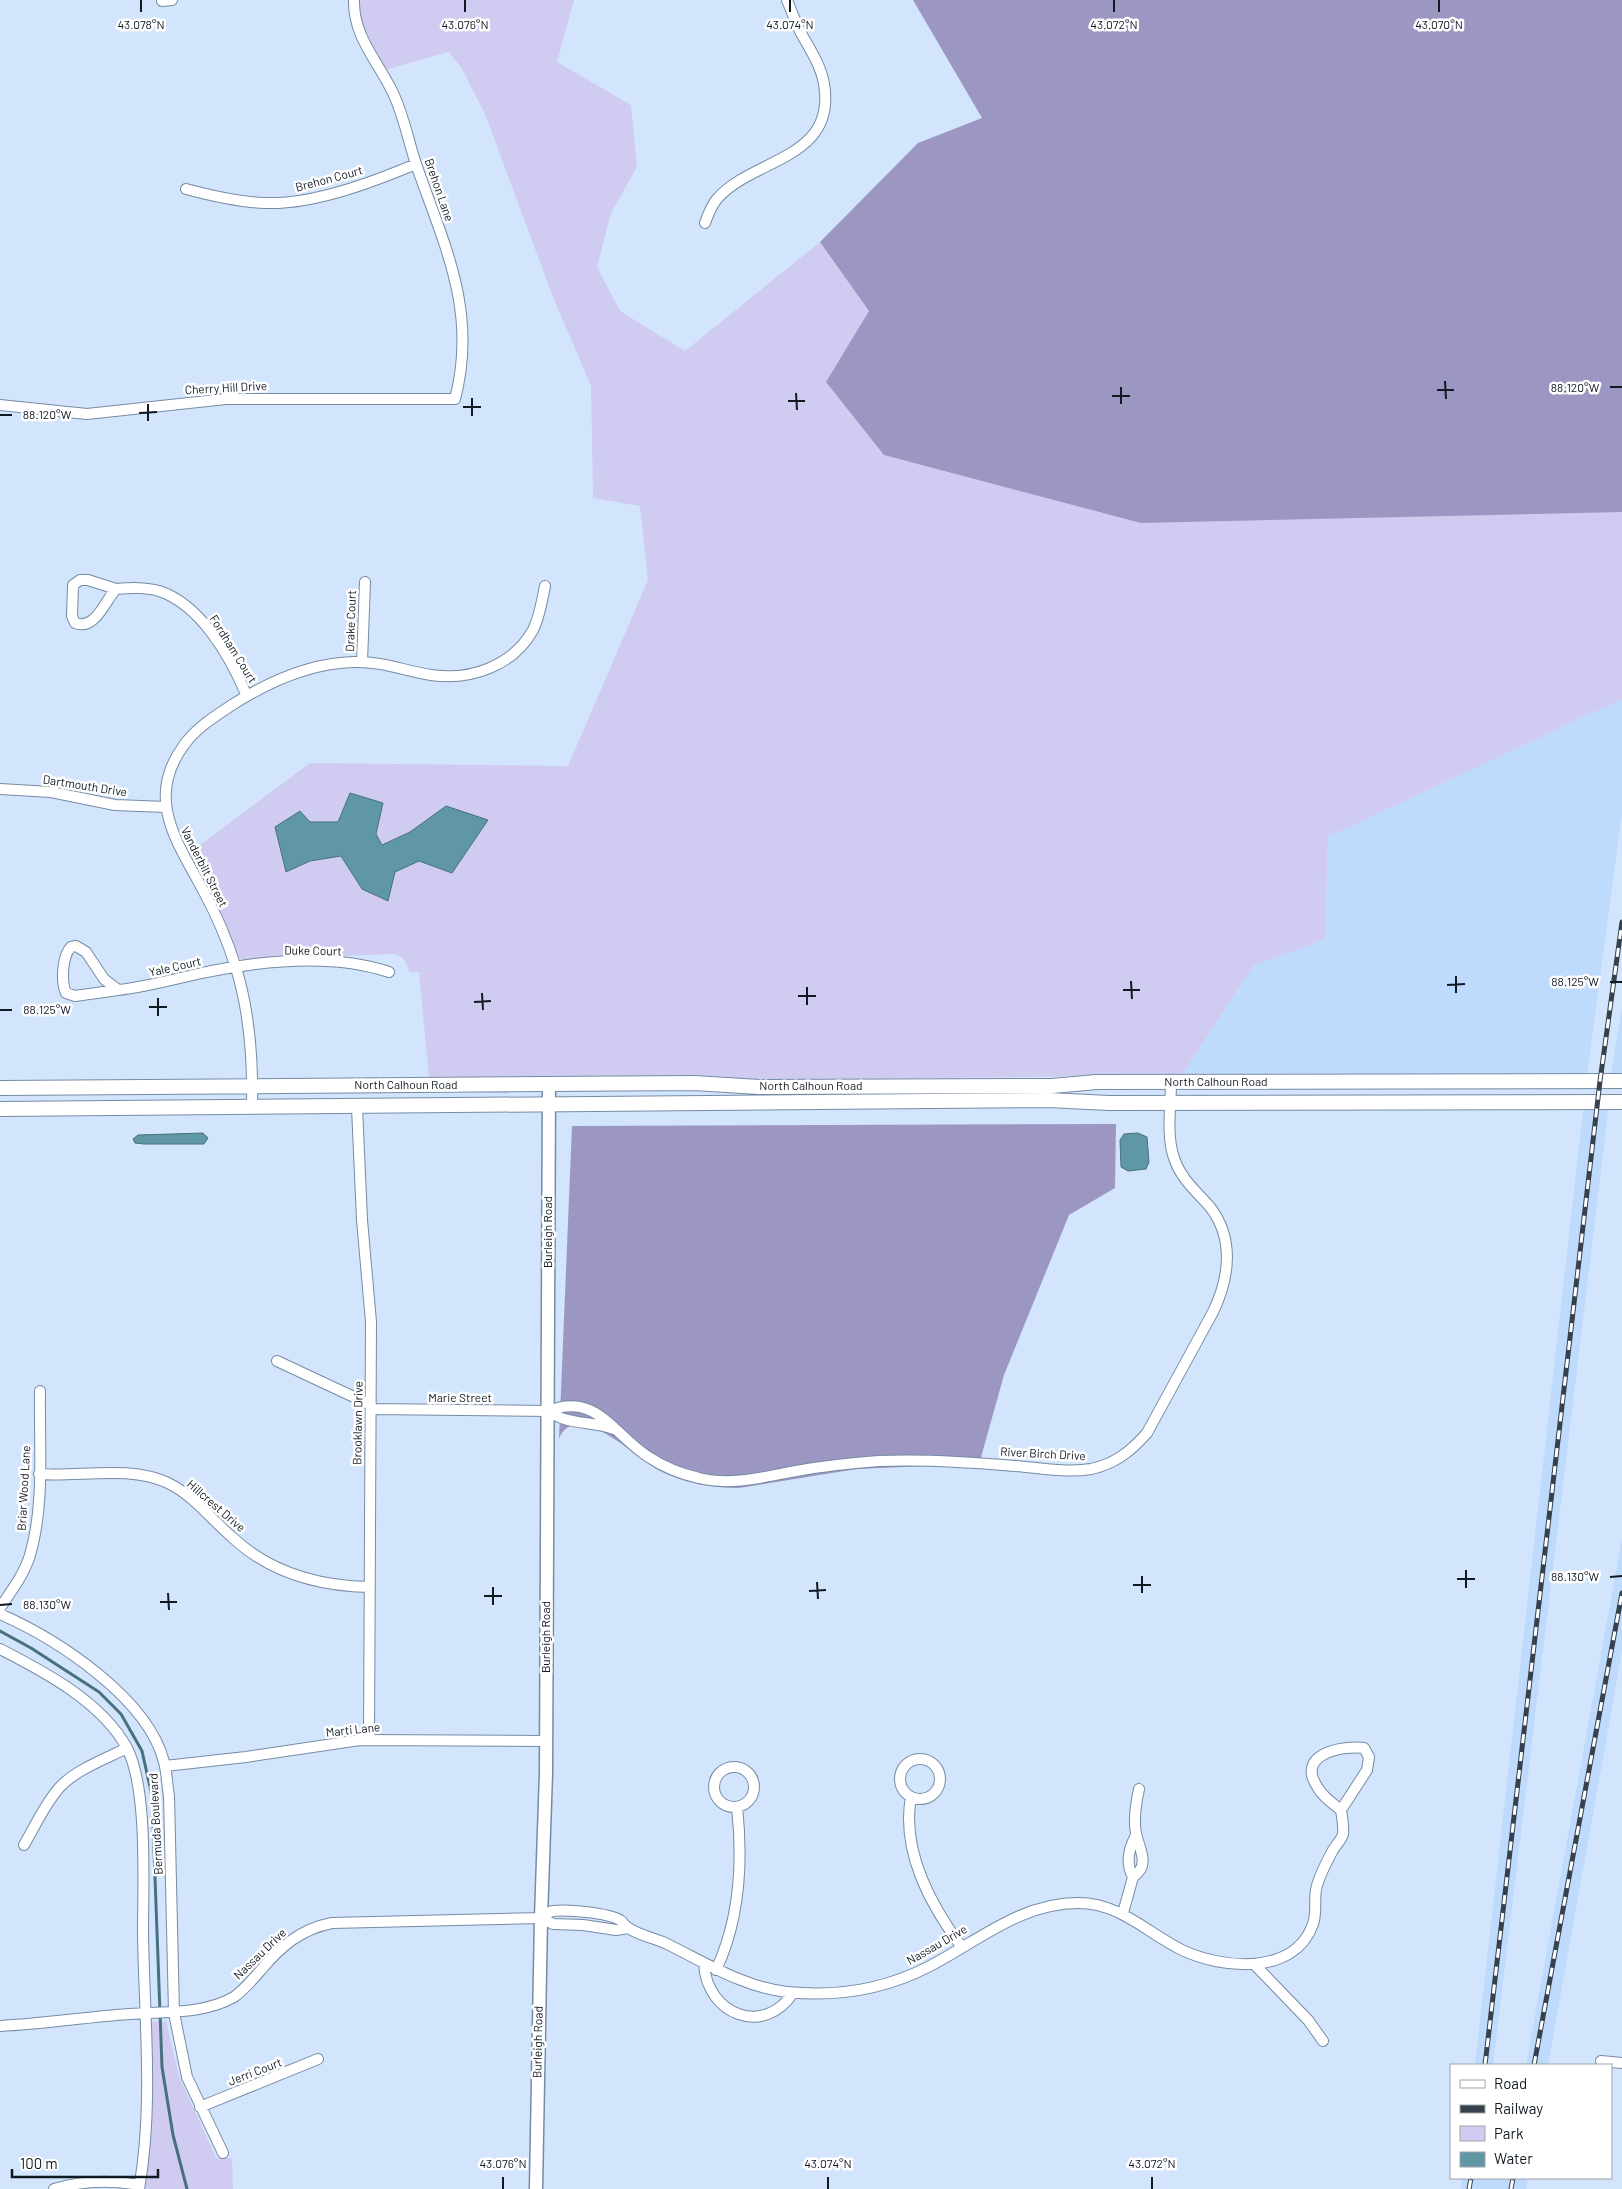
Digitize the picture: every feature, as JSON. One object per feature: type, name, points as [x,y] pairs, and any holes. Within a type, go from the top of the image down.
[{"type":"main road","name":"North Calhoun Road","points":[[0,1088],[549,1084],[1032,1086],[1096,1082],[1622,1081]]},
{"type":"main road","name":"North Calhoun Road","points":[[0,1109],[1039,1100],[1171,1103],[1622,1102]]},
{"type":"street","name":"Brehon Lane","points":[[354,0],[353,11],[359,32],[393,94],[459,291],[462,337],[455,399]]},
{"type":"street","points":[[705,223],[717,199],[730,188],[797,150],[810,139],[822,114],[825,100],[820,67],[801,33],[787,0]]},
{"type":"street","name":"Brehon Court","points":[[186,189],[249,202],[294,202],[328,194],[416,164]]},
{"type":"street","name":"Cherry Hill Drive","points":[[0,405],[87,414],[226,398],[455,399]]},
{"type":"street","name":"Fordham Court","points":[[116,588],[94,620],[88,625],[75,623],[72,608],[75,582],[88,580],[116,588],[144,588],[171,596],[194,612],[214,636],[246,694]]},
{"type":"street","name":"Drake Court","points":[[362,662],[365,582]]},
{"type":"street","name":"Vanderbilt Street","points":[[252,1107],[253,1086],[250,1034],[243,991],[236,967],[205,894],[172,833],[166,807],[168,780],[177,756],[193,734],[246,694],[296,672],[336,664],[362,662],[452,677],[466,676],[491,668],[502,662],[523,644],[533,630],[539,614],[545,586]]},
{"type":"street","name":"Dartmouth Drive","points":[[0,789],[51,792],[115,805],[166,807]]},
{"type":"street","name":"Yale Court","points":[[118,990],[104,979],[81,948],[71,947],[67,951],[64,983],[66,993],[82,996],[118,990],[236,967]]},
{"type":"street","name":"Duke Court","points":[[236,967],[312,962],[373,966],[389,972]]},
{"type":"street","name":"River Birch Drive","points":[[548,1411],[564,1405],[597,1413],[608,1420],[615,1429],[646,1455],[660,1464],[682,1474],[710,1480],[752,1479],[798,1470],[884,1461],[941,1460],[1075,1470],[1106,1465],[1122,1457],[1135,1447],[1147,1433],[1158,1414],[1213,1312],[1222,1293],[1228,1268],[1227,1248],[1218,1220],[1211,1208],[1183,1178],[1173,1157],[1171,1140],[1171,1082]]},
{"type":"street","name":"Burleigh Road","points":[[536,2189],[546,1741],[549,1084]]},
{"type":"street","name":"Brooklawn Drive","points":[[357,1107],[362,1220],[370,1289],[369,1739]]},
{"type":"street","name":"Marie Street","points":[[277,1361],[371,1407],[548,1411]]},
{"type":"street","name":"Briar Wood Lane","points":[[0,1608],[18,1581],[30,1555],[36,1523],[39,1474],[40,1391]]},
{"type":"street","name":"River Birch Drive","points":[[548,1411],[566,1420],[592,1422],[615,1429]]},
{"type":"street","name":"Hillcrest Drive","points":[[39,1474],[128,1474],[149,1477],[168,1483],[200,1506],[246,1549],[278,1568],[322,1581],[368,1587]]},
{"type":"street","name":"Bermuda Boulevard","points":[[0,1614],[54,1644],[124,1696],[140,1714],[152,1733],[165,1766],[169,1806],[169,2013],[187,2077],[223,2153]]},
{"type":"street","name":"Bermuda Boulevard","points":[[0,1649],[84,1700],[102,1716],[127,1748],[133,1763],[140,1809],[148,2013],[146,2137],[139,2187]]},
{"type":"street","name":"Marti Lane","points":[[165,1766],[369,1739],[546,1741]]},
{"type":"street","points":[[1350,1746],[1364,1748],[1370,1757],[1367,1770],[1341,1810],[1318,1789],[1312,1777],[1312,1766],[1319,1756],[1334,1749],[1350,1746]]},
{"type":"street","points":[[24,1845],[60,1786],[75,1775],[127,1748]]},
{"type":"street","points":[[916,1759],[929,1761],[938,1771],[939,1785],[936,1791],[924,1799],[910,1797],[906,1794],[900,1782],[902,1770],[905,1765],[916,1759]]},
{"type":"street","points":[[1122,1913],[1133,1877],[1139,1872],[1142,1864],[1142,1846],[1136,1835],[1136,1803],[1139,1789]]},
{"type":"street","points":[[910,1797],[908,1824],[920,1875],[940,1916],[962,1946]]},
{"type":"street","points":[[716,1970],[731,1927],[738,1888],[740,1834],[737,1807]]},
{"type":"street","name":"Nassau Drive","points":[[0,2026],[200,2009],[235,1996],[286,1943],[317,1926],[348,1922],[541,1918],[550,1911],[583,1912],[620,1920],[628,1928],[667,1944],[716,1970],[760,1986],[793,1992],[826,1994],[878,1986],[929,1967],[1000,1924],[1025,1914],[1074,1903],[1093,1904],[1122,1913],[1181,1949],[1197,1956],[1233,1964],[1254,1964],[1278,1960],[1294,1951],[1314,1922],[1316,1888],[1332,1852],[1343,1834],[1341,1810]]},
{"type":"street","points":[[704,1964],[707,1984],[712,1995],[722,2005],[734,2012],[749,2016],[775,2012],[786,2004],[793,1992]]},
{"type":"street","points":[[1254,1964],[1308,2020],[1323,2041]]},
{"type":"street","name":"Jerri Court","points":[[200,2107],[318,2059]]},
{"type":"street","points":[[1601,2061],[1622,2063]]},
{"type":"street","points":[[54,2189],[88,2183],[124,2182],[139,2187]]},
{"type":"shaded area","points":[[913,0],[1622,0],[1622,512],[1141,523],[884,455],[826,382],[869,311],[820,242],[918,143],[982,118]]},
{"type":"shaded area","points":[[1622,699],[1622,813],[1587,1075],[1182,1075],[1253,966],[1325,939],[1328,837]]},
{"type":"shaded area","points":[[1622,1007],[1622,1074],[1611,1074]]},
{"type":"shaded area","points":[[1584,1102],[1609,1104],[1493,2064],[1475,2064]]},
{"type":"shaded area","points":[[1116,1124],[1115,1188],[1069,1215],[1004,1375],[978,1468],[926,1466],[857,1469],[729,1488],[697,1484],[668,1475],[648,1464],[622,1444],[592,1427],[579,1425],[567,1428],[559,1439],[572,1126]]},
{"type":"shaded area","points":[[1622,1539],[1622,1652],[1548,2064],[1526,2064]]},
{"type":"shaded area","points":[[1462,2179],[1528,2179],[1526,2189],[1461,2189]]},
{"type":"green space","points":[[357,0],[574,0],[557,62],[631,105],[637,167],[611,213],[597,267],[620,311],[685,351],[820,242],[869,311],[827,382],[1622,511],[1622,699],[1328,837],[1325,939],[1253,966],[1182,1075],[759,1080],[698,1077],[429,1078],[419,972],[409,972],[404,960],[394,954],[243,960],[236,955],[188,854],[310,763],[568,766],[648,580],[640,506],[593,498],[591,386],[553,297],[485,114],[462,69],[449,52],[385,70],[363,30]]},
{"type":"green space","points":[[166,2021],[179,2076],[216,2158],[232,2158],[233,2189],[143,2189],[148,2022]]},
{"type":"water","points":[[350,793],[383,803],[376,834],[382,845],[410,832],[446,806],[488,820],[452,873],[419,861],[395,872],[388,901],[362,889],[341,856],[310,861],[286,872],[275,827],[300,811],[310,822],[338,822]]},
{"type":"water","points":[[203,1133],[208,1138],[204,1144],[144,1144],[135,1143],[133,1139],[138,1135]]},
{"type":"water","points":[[1138,1133],[1147,1137],[1149,1162],[1146,1169],[1128,1171],[1121,1167],[1120,1140],[1124,1134]]},
{"type":"waterway","points":[[0,1631],[31,1648],[99,1692],[121,1714],[142,1751],[152,1796],[162,2067],[173,2135],[187,2189]]},
{"type":"railway","points":[[1485,2064],[1600,1081],[1622,922]]},
{"type":"railway","points":[[1534,2064],[1622,1593]]},
{"type":"railway","points":[[1469,2189],[1471,2179]]},
{"type":"railway","points":[[1511,2189],[1513,2179]]}]
